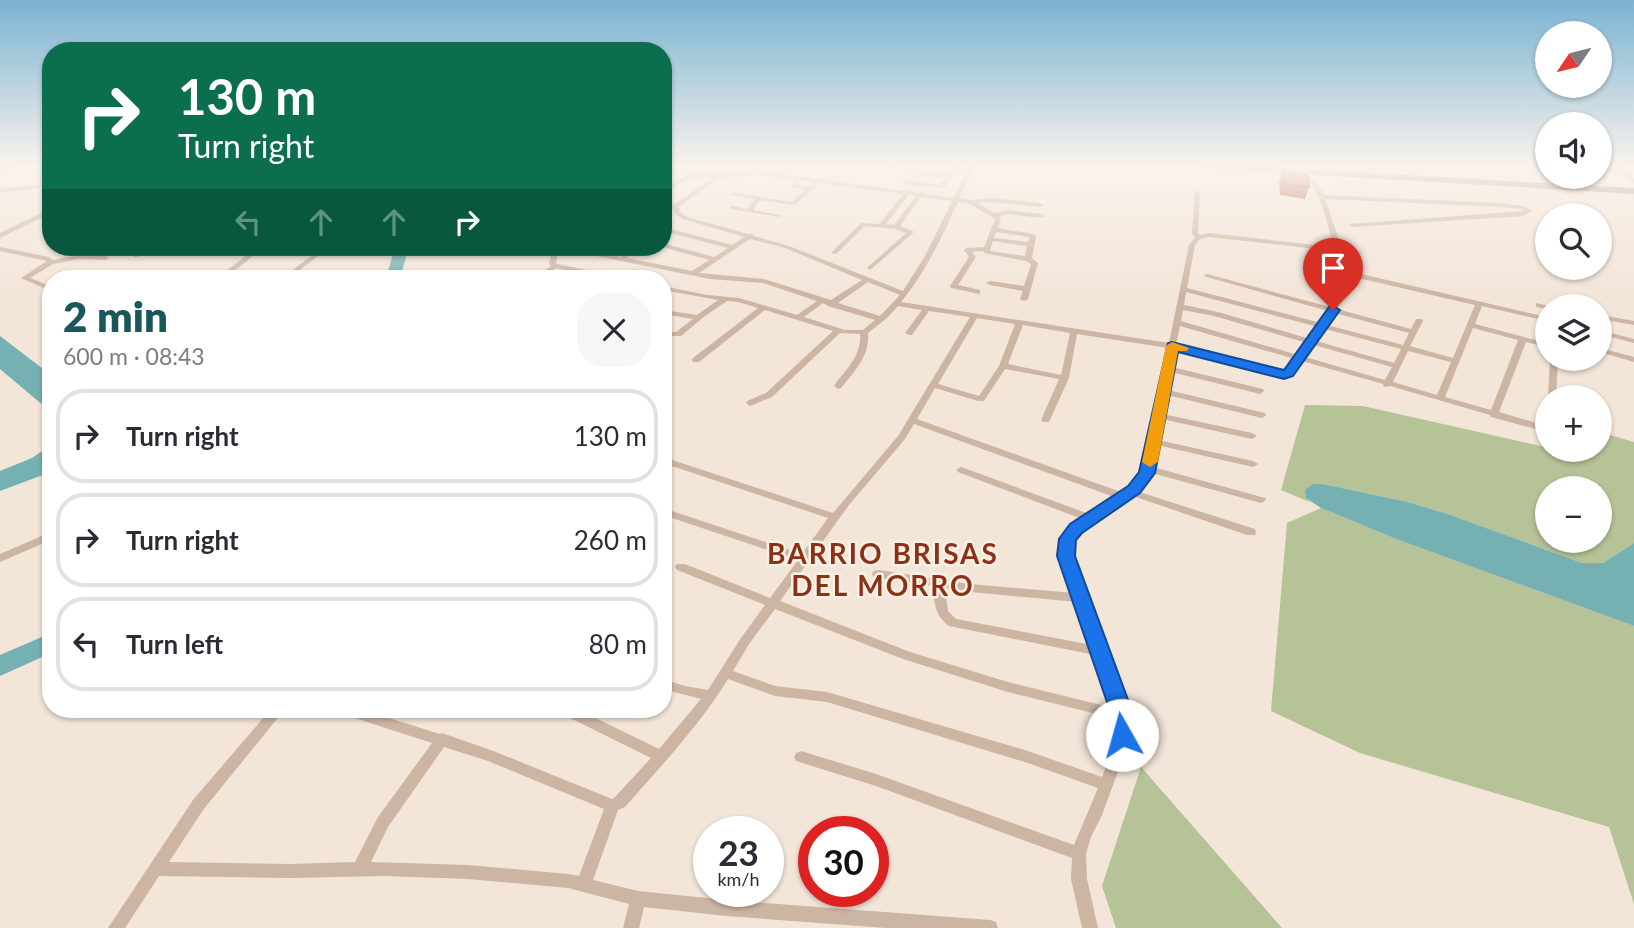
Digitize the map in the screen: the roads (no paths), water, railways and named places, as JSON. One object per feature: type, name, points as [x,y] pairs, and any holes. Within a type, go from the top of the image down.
[{"type":"street","points":[[676,209],[680,216]]},
{"type":"street","points":[[743,209],[778,216]]},
{"type":"street","points":[[883,225],[895,209]]},
{"type":"street","points":[[896,227],[909,209]]},
{"type":"street","points":[[672,290],[763,307],[839,330],[864,332],[898,304],[932,250],[950,209]]},
{"type":"street","points":[[984,209],[998,221],[986,249]]},
{"type":"street","points":[[1196,209],[1195,233],[1198,238]]},
{"type":"street","points":[[898,304],[1172,346],[1282,375],[1289,373],[1333,310],[1341,292],[1342,272],[1326,209]]},
{"type":"street","points":[[1352,225],[1524,214],[1529,211],[1526,209]]},
{"type":"street","points":[[994,215],[1008,212],[1041,216]]},
{"type":"street","points":[[0,236],[42,215]]},
{"type":"street","points":[[672,219],[680,216],[751,235],[905,294]]},
{"type":"street","points":[[834,253],[863,224],[908,230],[911,234],[870,268]]},
{"type":"street","points":[[996,230],[1034,237],[1028,259]]},
{"type":"street","points":[[672,231],[733,247]]},
{"type":"street","points":[[1090,928],[1079,879],[1079,854],[1119,750],[1121,715],[1066,556],[1065,545],[1071,533],[1128,494],[1144,479],[1165,391],[1192,245],[1198,238],[1209,234],[1336,249]]},
{"type":"street","points":[[694,273],[751,235]]},
{"type":"street","points":[[991,239],[1032,245]]},
{"type":"street","points":[[672,247],[715,259]]},
{"type":"street","points":[[0,249],[49,259],[51,262]]},
{"type":"street","points":[[986,249],[990,254],[1028,259],[1035,263],[1024,299]]},
{"type":"street","points":[[977,292],[954,286],[973,257],[967,250],[986,249]]},
{"type":"street","points":[[231,270],[249,256]]},
{"type":"street","points":[[296,270],[315,256]]},
{"type":"street","points":[[553,256],[552,263],[555,266]]},
{"type":"street","points":[[612,256],[716,278],[764,281],[881,319]]},
{"type":"street","points":[[42,285],[25,278],[51,262],[74,257],[106,258]]},
{"type":"street","points":[[550,270],[555,266],[575,270]]},
{"type":"street","points":[[1342,272],[1535,316]]},
{"type":"street","points":[[1207,276],[1413,332]]},
{"type":"street","points":[[831,304],[868,279]]},
{"type":"street","points":[[990,283],[1027,289]]},
{"type":"street","points":[[1184,289],[1456,361]]},
{"type":"street","points":[[672,334],[680,334],[725,299]]},
{"type":"street","points":[[799,318],[821,301]]},
{"type":"street","points":[[1440,399],[1480,303]]},
{"type":"street","points":[[696,360],[763,307]]},
{"type":"street","points":[[1181,307],[1396,366]]},
{"type":"street","points":[[909,333],[927,309]]},
{"type":"street","points":[[672,314],[701,317]]},
{"type":"street","points":[[583,885],[612,806],[629,794],[662,757],[711,695],[835,517],[902,438],[975,315]]},
{"type":"street","points":[[1612,319],[1634,323]]},
{"type":"street","points":[[1387,385],[1419,321]]},
{"type":"street","points":[[1176,322],[1535,426]]},
{"type":"street","points":[[933,385],[981,398],[1003,366],[1020,323]]},
{"type":"street","points":[[1471,324],[1535,342]]},
{"type":"street","points":[[750,403],[769,395],[839,330]]},
{"type":"street","points":[[1046,420],[1065,378],[1074,331]]},
{"type":"street","points":[[838,386],[862,353],[864,332]]},
{"type":"street","points":[[1612,335],[1634,341]]},
{"type":"street","points":[[1494,415],[1523,338]]},
{"type":"street","points":[[1612,354],[1634,360]]},
{"type":"street","points":[[1003,366],[1065,378]]},
{"type":"street","points":[[1168,369],[1260,391]]},
{"type":"street","points":[[1165,391],[1262,415]]},
{"type":"street","points":[[1159,416],[1252,436]]},
{"type":"street","points":[[911,420],[1128,494],[1251,532]]},
{"type":"street","points":[[1154,442],[1253,464]]},
{"type":"street","points":[[672,463],[835,517]]},
{"type":"street","points":[[1148,469],[1261,500]]},
{"type":"street","points":[[961,470],[1090,519]]},
{"type":"street","points":[[672,514],[806,559]]},
{"type":"street","points":[[0,558],[42,540]]},
{"type":"street","points":[[681,567],[906,656],[1008,687],[1121,715]]},
{"type":"street","points":[[878,574],[939,584],[1081,598]]},
{"type":"street","points":[[939,584],[941,612],[945,618],[954,622],[1099,651]]},
{"type":"street","points":[[725,673],[775,691],[827,697],[1025,756],[1107,785]]},
{"type":"street","points":[[672,687],[711,695]]},
{"type":"street","points":[[116,928],[198,805],[271,718]]},
{"type":"street","points":[[372,718],[537,774],[612,806]]},
{"type":"street","points":[[583,718],[662,757]]},
{"type":"street","points":[[359,869],[383,822],[442,740]]},
{"type":"street","points":[[801,757],[876,780],[1079,854]]},
{"type":"street","points":[[155,869],[468,872],[568,881],[638,899],[990,928]]},
{"type":"street","points":[[631,928],[638,899]]},
{"type":"water","points":[[0,336],[42,368],[42,404],[0,369]]},
{"type":"water","points":[[42,451],[42,475],[0,491],[0,471]]},
{"type":"water","points":[[1313,484],[1323,484],[1408,502],[1535,546],[1535,553],[1555,553],[1582,563],[1603,563],[1634,543],[1634,626],[1396,539],[1321,508],[1306,498],[1305,490]]},
{"type":"waterway","points":[[395,270],[399,256]]},
{"type":"waterway","points":[[0,666],[42,646]]},
{"type":"district","name":"BARRIO BRISAS DEL MORRO","points":[[883,569]]}]
